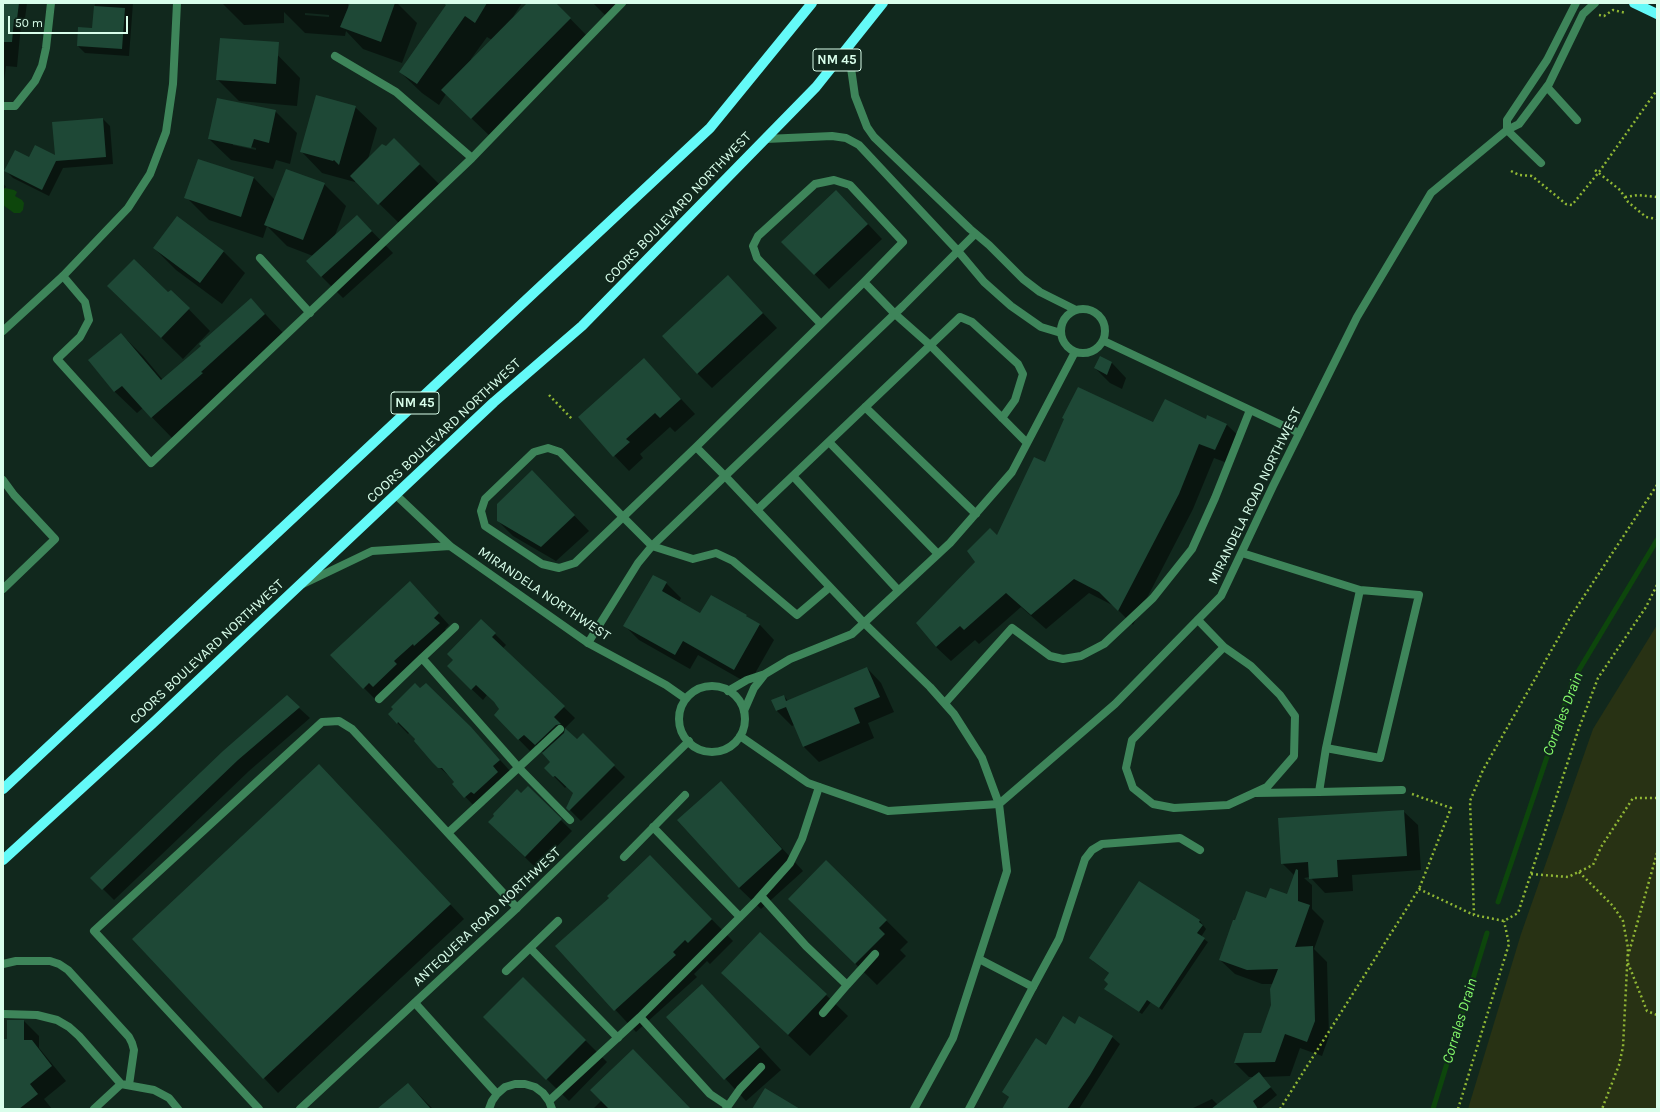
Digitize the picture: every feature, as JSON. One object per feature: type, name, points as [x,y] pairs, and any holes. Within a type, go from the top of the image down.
[{"type":"main road","name":"NM 45","points":[[3,789],[710,128],[812,3]]},
{"type":"main road","name":"COORS BOULEVARD NORTHWEST","points":[[3,860],[148,727],[494,402],[582,326],[816,87],[883,3]]},
{"type":"main road","points":[[1634,3],[1657,14]]},
{"type":"street","points":[[3,106],[15,106],[35,81],[42,66],[46,48],[51,3]]},
{"type":"street","points":[[3,331],[63,276],[128,208],[150,174],[166,132],[173,84],[178,3]]},
{"type":"street","points":[[63,276],[85,302],[89,320],[80,337],[57,359],[151,463],[472,158],[622,3]]},
{"type":"street","points":[[1541,163],[1507,130],[1507,120],[1547,60],[1576,3]]},
{"type":"street","points":[[1507,130],[1519,124],[1547,87],[1583,14],[1595,3]]},
{"type":"street","points":[[848,47],[855,96],[867,127],[893,156],[975,234],[989,245],[1022,279],[1040,292],[1076,310]]},
{"type":"street","points":[[335,56],[396,92],[472,158]]},
{"type":"street","points":[[1547,87],[1577,120]]},
{"type":"street","name":"MIRANDELA ROAD NORTHWEST","points":[[999,804],[1115,704],[1221,596],[1299,433],[1357,317],[1431,193],[1507,130]]},
{"type":"street","points":[[766,139],[832,136],[846,138],[860,145],[958,251],[984,282],[1011,306],[1041,327],[1061,333]]},
{"type":"street","points":[[821,324],[756,258],[753,246],[758,236],[815,184],[834,180],[850,184],[903,242],[864,282],[696,447],[623,517],[574,563],[559,568],[542,564],[485,526],[481,511],[485,499],[534,452],[548,448],[560,452],[623,517],[652,546],[693,559],[716,553],[733,561],[797,615],[830,587]]},
{"type":"street","points":[[588,643],[638,563],[652,546],[895,314],[975,234]]},
{"type":"street","points":[[260,258],[310,313]]},
{"type":"street","points":[[864,282],[895,314],[930,345],[1027,443]]},
{"type":"street","points":[[1076,310],[1091,310],[1102,319],[1105,326],[1104,341],[1094,351],[1087,354],[1075,352],[1067,346],[1061,333],[1065,319],[1076,310]]},
{"type":"street","points":[[758,510],[960,317],[972,322],[1018,364],[1023,374],[1015,400],[1002,418]]},
{"type":"street","points":[[1104,341],[1299,433]]},
{"type":"street","points":[[728,690],[748,680],[765,674],[790,659],[852,634],[938,554],[976,514],[1012,472],[1075,352]]},
{"type":"street","points":[[865,407],[976,514]]},
{"type":"street","points":[[945,703],[1012,628],[1050,656],[1063,659],[1081,656],[1104,644],[1153,598],[1192,549],[1215,498],[1250,410]]},
{"type":"street","points":[[829,442],[938,554]]},
{"type":"street","points":[[696,447],[758,510],[864,623],[945,703],[954,714],[982,758],[999,804],[1007,871],[953,1038],[914,1109]]},
{"type":"street","points":[[793,476],[898,590]]},
{"type":"street","points":[[3,480],[14,495],[55,539],[3,589]]},
{"type":"street","name":"MIRANDELA NORTHWEST","points":[[396,495],[450,546],[588,643],[666,685],[686,699]]},
{"type":"street","points":[[297,587],[372,551],[450,546]]},
{"type":"street","points":[[1242,553],[1360,590],[1419,595],[1380,758],[1326,748]]},
{"type":"street","points":[[1320,792],[1326,748],[1360,590]]},
{"type":"street","points":[[1198,620],[1224,647],[1251,666],[1280,695],[1295,716],[1294,756],[1267,787],[1228,805],[1174,808],[1153,804],[1133,788],[1126,768],[1132,740],[1224,647]]},
{"type":"street","points":[[379,699],[455,627]]},
{"type":"street","points":[[422,658],[519,768],[570,820]]},
{"type":"street","points":[[744,711],[737,698],[728,690],[717,687],[705,687],[695,691],[686,699],[680,710],[679,721],[682,732],[692,745],[702,751],[713,752],[725,749],[735,743],[740,736],[744,727],[744,711],[754,688],[765,674]]},
{"type":"street","points":[[259,1109],[94,931],[322,722],[339,721],[352,729],[517,908]]},
{"type":"street","points":[[448,833],[560,729]]},
{"type":"street","points":[[740,736],[808,783],[888,811],[999,804]]},
{"type":"street","name":"ANTEQUERA ROAD NORTHWEST","points":[[300,1109],[517,908],[689,741]]},
{"type":"street","points":[[489,1109],[497,1094],[510,1086],[525,1084],[535,1087],[543,1093],[550,1105],[761,896],[790,864],[802,839],[819,787]]},
{"type":"street","points":[[1254,793],[1402,790]]},
{"type":"street","points":[[624,857],[686,796]]},
{"type":"street","points":[[653,827],[740,917]]},
{"type":"street","points":[[969,1109],[1059,939],[1085,859],[1092,850],[1102,844],[1180,838],[1200,850]]},
{"type":"street","points":[[761,896],[806,946],[847,985]]},
{"type":"street","points":[[506,971],[558,921]]},
{"type":"street","points":[[530,948],[618,1038]]},
{"type":"street","points":[[823,1013],[875,954]]},
{"type":"street","points":[[979,959],[1034,987]]},
{"type":"street","points":[[3,964],[16,961],[50,961],[59,964],[68,970],[129,1038],[134,1050],[125,1084],[94,1109]]},
{"type":"street","points":[[415,1003],[497,1094]]},
{"type":"street","points":[[3,1014],[37,1015],[57,1020],[69,1027],[79,1036],[125,1084],[154,1090],[169,1098],[178,1109]]},
{"type":"street","points":[[640,1017],[710,1094],[727,1107],[740,1089],[761,1067]]},
{"type":"path","points":[[1588,10],[1592,14],[1604,16],[1614,10],[1627,13]]},
{"type":"path","points":[[1511,171],[1519,175],[1532,176],[1566,204],[1572,205],[1599,172],[1657,90]]},
{"type":"path","points":[[1595,170],[1620,190],[1625,197],[1646,217],[1657,219]]},
{"type":"path","points":[[1625,197],[1638,195],[1657,198]]},
{"type":"path","points":[[549,395],[573,420]]},
{"type":"path","points":[[1474,915],[1470,801],[1483,770],[1571,616],[1657,485]]},
{"type":"path","points":[[1420,889],[1474,915],[1504,921],[1518,913],[1579,728],[1598,678],[1646,607],[1657,585]]},
{"type":"path","points":[[1280,1109],[1420,889],[1451,808],[1402,790]]},
{"type":"path","points":[[1531,874],[1568,877],[1593,865],[1601,847],[1633,798],[1657,798]]},
{"type":"path","points":[[1657,853],[1627,961],[1647,1011],[1657,1015]]},
{"type":"path","points":[[1579,872],[1613,906],[1623,921],[1628,948],[1623,1047],[1619,1065],[1602,1109]]},
{"type":"path","points":[[1458,1109],[1509,944],[1504,921]]},
{"type":"shaded area","points":[[5,188],[17,192],[15,196],[24,203],[23,210],[20,213],[14,213],[3,205],[3,191]]},
{"type":"shaded area","points":[[1657,625],[1657,1109],[1468,1109],[1521,934],[1593,729]]},
{"type":"building","points":[[3,3],[19,3],[17,19],[14,19],[12,42],[3,42]]},
{"type":"building","points":[[350,3],[395,3],[381,42],[340,27]]},
{"type":"building","points":[[443,3],[487,3],[475,23],[465,16],[417,84],[399,72],[446,5]]},
{"type":"building","points":[[527,3],[556,3],[571,18],[471,119],[441,90]]},
{"type":"building","points":[[94,6],[125,8],[122,49],[77,46],[78,27],[92,28]]},
{"type":"building","points":[[220,38],[279,42],[276,84],[216,80]]},
{"type":"building","points":[[316,95],[356,106],[339,165],[334,160],[333,161],[300,152]]},
{"type":"building","points":[[217,98],[276,110],[269,143],[254,139],[251,148],[208,139]]},
{"type":"building","points":[[103,118],[106,157],[56,161],[42,190],[4,171],[15,150],[29,157],[35,145],[55,155],[52,122]]},
{"type":"building","points":[[394,138],[420,164],[378,205],[350,176],[382,144],[386,146]]},
{"type":"building","points":[[198,159],[254,177],[241,217],[184,198]]},
{"type":"building","points":[[286,169],[325,183],[303,240],[264,225]]},
{"type":"building","points":[[836,190],[868,224],[814,275],[781,242]]},
{"type":"building","points":[[357,215],[372,231],[321,277],[306,261]]},
{"type":"building","points":[[177,216],[224,251],[200,283],[153,248]]},
{"type":"building","points":[[134,259],[168,292],[171,290],[190,308],[161,338],[107,286]]},
{"type":"building","points":[[728,275],[763,313],[697,374],[662,336]]},
{"type":"building","points":[[251,298],[265,314],[201,372],[203,373],[151,418],[122,386],[114,392],[88,360],[121,333],[161,380],[201,346],[199,344]]},
{"type":"building","points":[[1100,356],[1112,362],[1107,375],[1094,368]]},
{"type":"building","points":[[644,358],[681,399],[660,418],[655,413],[626,439],[630,442],[613,457],[578,417]]},
{"type":"building","points":[[1078,387],[1153,422],[1165,399],[1206,419],[1207,415],[1227,424],[1215,450],[1199,444],[1179,494],[1118,611],[1099,592],[1074,579],[1031,615],[1006,593],[964,630],[960,626],[936,647],[916,623],[975,562],[967,551],[990,528],[997,535],[1034,457],[1045,462],[1064,419],[1062,418]]},
{"type":"building","points":[[532,470],[575,515],[541,547],[497,521],[497,504]]},
{"type":"building","points":[[653,575],[667,582],[662,591],[700,613],[711,595],[760,624],[734,670],[683,641],[675,655],[623,626]]},
{"type":"building","points":[[410,581],[439,613],[434,618],[440,623],[394,661],[397,664],[373,687],[369,683],[363,689],[330,655]]},
{"type":"building","points":[[481,619],[496,633],[492,637],[565,706],[554,717],[561,724],[556,725],[535,745],[524,735],[518,740],[494,715],[499,709],[494,702],[476,685],[471,690],[447,666],[453,660],[447,654]]},
{"type":"building","points":[[867,667],[880,697],[854,708],[860,723],[803,747],[786,707],[776,711],[771,700],[784,695],[786,701]]},
{"type":"building","points":[[415,683],[420,688],[426,683],[471,727],[500,760],[493,766],[498,772],[474,794],[471,792],[464,798],[452,784],[454,782],[442,768],[438,768],[432,762],[414,741],[415,739],[398,722],[397,724],[388,714],[393,709],[391,707]]},
{"type":"building","points":[[287,695],[300,707],[238,760],[102,890],[90,878],[223,751]]},
{"type":"building","points":[[565,728],[577,739],[583,733],[615,765],[569,811],[566,808],[573,793],[544,768],[550,762],[542,753],[564,733]]},
{"type":"building","points":[[319,764],[451,904],[263,1079],[132,939]]},
{"type":"building","points":[[721,781],[782,849],[739,888],[677,820]]},
{"type":"building","points":[[528,786],[562,819],[525,857],[488,822],[494,816],[493,814],[517,789],[521,793]]},
{"type":"building","points":[[1404,810],[1407,856],[1337,860],[1338,877],[1309,879],[1308,862],[1281,864],[1278,818]]},
{"type":"building","points":[[650,855],[712,919],[688,943],[685,940],[673,952],[676,955],[614,1011],[555,946],[609,898],[607,896]]},
{"type":"building","points":[[826,860],[887,920],[879,928],[885,934],[855,964],[788,899]]},
{"type":"building","points":[[1296,869],[1298,870],[1298,901],[1310,905],[1295,947],[1313,946],[1315,1021],[1307,1042],[1285,1034],[1275,1062],[1234,1063],[1244,1033],[1261,1033],[1271,1005],[1270,989],[1278,969],[1247,970],[1219,960],[1233,920],[1235,920],[1246,891],[1266,898],[1270,888],[1287,894]]},
{"type":"building","points":[[1139,881],[1200,920],[1199,922],[1203,925],[1197,933],[1205,938],[1159,1008],[1147,1000],[1139,1012],[1104,989],[1108,984],[1104,980],[1109,973],[1089,958]]},
{"type":"building","points":[[760,932],[827,994],[788,1035],[721,973]]},
{"type":"building","points":[[523,977],[586,1040],[546,1080],[483,1017]]},
{"type":"building","points":[[702,984],[760,1047],[724,1080],[666,1017]]},
{"type":"building","points":[[1063,1016],[1075,1024],[1079,1016],[1113,1036],[1090,1075],[1067,1109],[1002,1109],[1009,1097],[1002,1092],[1036,1038],[1046,1045]]},
{"type":"building","points":[[7,1020],[24,1020],[24,1040],[32,1040],[52,1066],[30,1084],[38,1094],[19,1109],[3,1109],[3,1039],[7,1039]]},
{"type":"building","points":[[633,1049],[691,1109],[609,1109],[590,1090]]},
{"type":"building","points":[[1259,1072],[1271,1087],[1253,1101],[1258,1109],[1211,1109]]},
{"type":"building","points":[[408,1083],[431,1109],[377,1109]]},
{"type":"building","points":[[765,1088],[800,1109],[752,1109]]},
{"type":"waterway","name":"Corrales Drain","points":[[1498,902],[1573,680],[1657,540]]},
{"type":"waterway","name":"Corrales Drain","points":[[1433,1109],[1487,933]]}]
